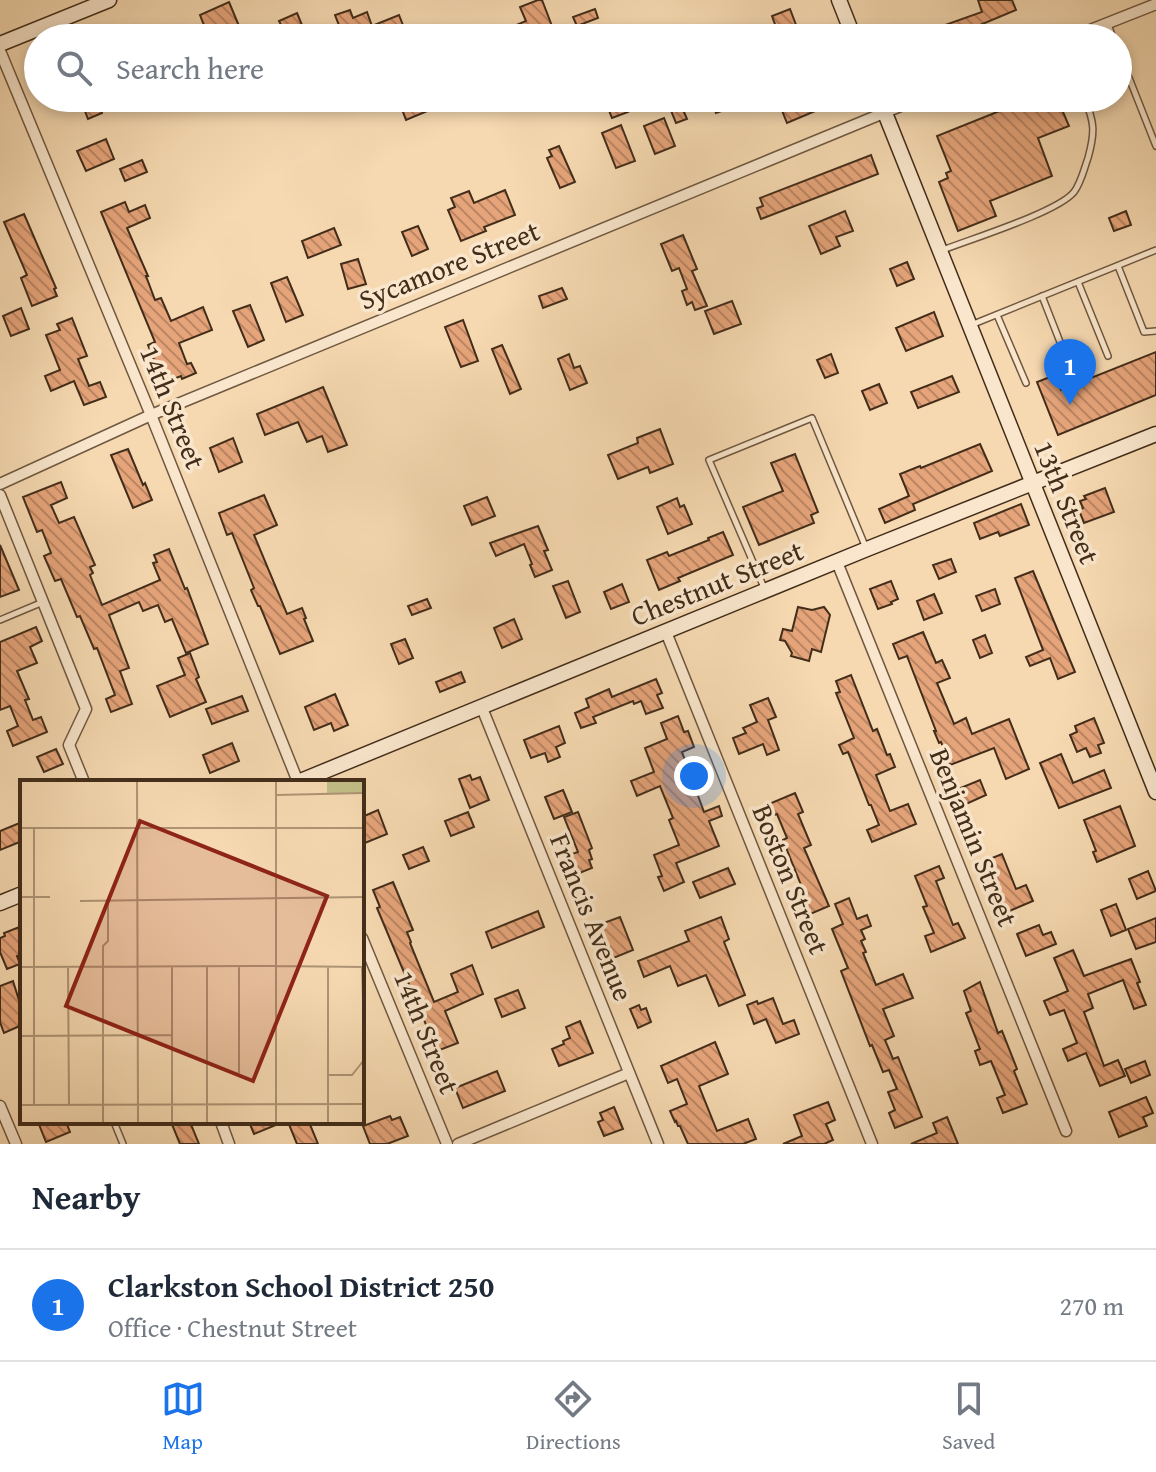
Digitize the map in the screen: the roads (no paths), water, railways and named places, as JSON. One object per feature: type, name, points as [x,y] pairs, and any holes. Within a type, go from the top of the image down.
[{"type":"main road","points":[[50,24],[109,0]]},
{"type":"main road","points":[[839,0],[848,24]]},
{"type":"main road","points":[[0,44],[24,34]]},
{"type":"main road","name":"13th Street","points":[[885,112],[1156,792]]},
{"type":"main road","name":"Chestnut Street","points":[[303,780],[1156,434]]},
{"type":"main road","points":[[0,903],[20,896]]},
{"type":"street","points":[[1107,23],[1156,4]]},
{"type":"street","name":"14th Street","points":[[0,51],[24,109]]},
{"type":"street","name":"14th Street","points":[[25,112],[297,780]]},
{"type":"street","name":"Sycamore Street","points":[[0,484],[151,415],[865,112]]},
{"type":"street","points":[[0,495],[86,709],[69,745],[83,780]]},
{"type":"street","name":"Benjamin Street","points":[[837,562],[1066,1131]]},
{"type":"street","name":"Boston Street","points":[[666,632],[872,1144]]},
{"type":"street","name":"Francis Avenue","points":[[482,708],[658,1144]]},
{"type":"street","name":"14th Street","points":[[364,943],[447,1144]]},
{"type":"street","points":[[458,1144],[629,1073]]},
{"type":"street","points":[[0,1106],[16,1144]]},
{"type":"street","points":[[222,1124],[229,1144]]},
{"type":"lane","points":[[1132,85],[1156,146]]},
{"type":"lane","points":[[940,251],[1054,207],[1073,194],[1081,180],[1093,140],[1094,126],[1089,112]]},
{"type":"lane","points":[[970,326],[1156,250]]},
{"type":"lane","points":[[1118,266],[1144,332],[1156,331]]},
{"type":"lane","points":[[1078,282],[1108,356]]},
{"type":"lane","points":[[1042,296],[1071,370]]},
{"type":"lane","points":[[997,315],[1026,383]]},
{"type":"lane","points":[[765,591],[709,460],[812,418],[867,549]]},
{"type":"lane","points":[[0,620],[44,602]]},
{"type":"lane","points":[[115,1124],[123,1144]]},
{"type":"place","name":"Clarkston School District 250","points":[[1070,405]]}]
